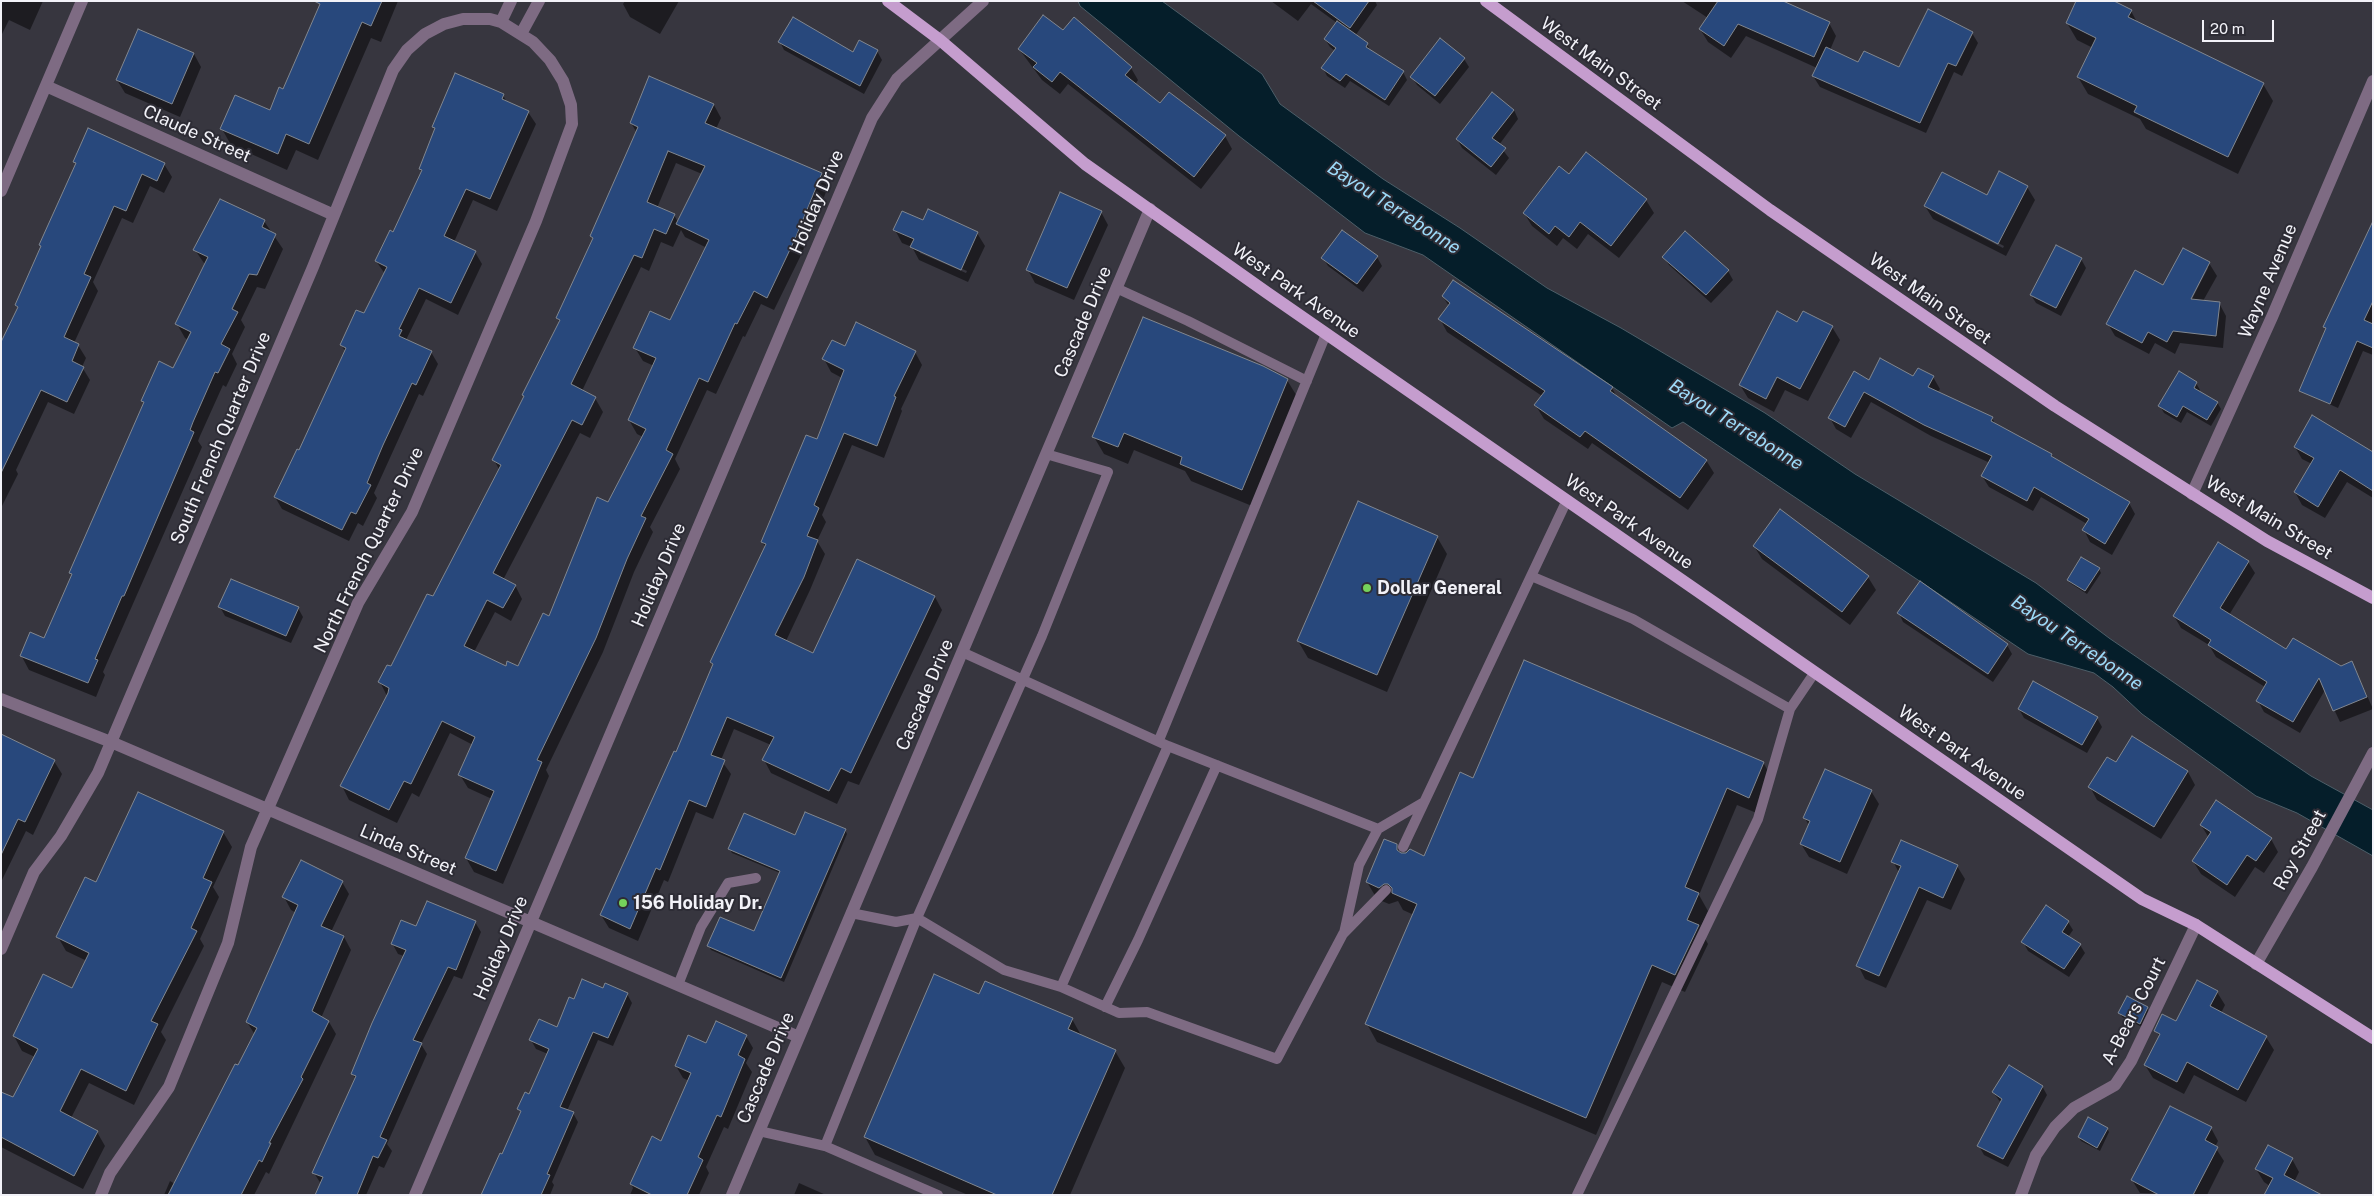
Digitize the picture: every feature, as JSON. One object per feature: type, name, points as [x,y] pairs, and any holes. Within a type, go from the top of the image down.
[{"type":"main road","name":"West Park Avenue","points":[[888,1],[940,40],[1085,164],[1326,334],[2142,899],[2196,925],[2373,1038]]},
{"type":"main road","name":"West Main Street","points":[[1486,1],[1770,210],[2055,406],[2266,541],[2373,598]]},
{"type":"street","points":[[1,191],[82,1]]},
{"type":"street","points":[[501,22],[511,1]]},
{"type":"street","points":[[521,34],[539,1]]},
{"type":"street","name":"Holiday Drive","points":[[415,1195],[872,118],[897,79],[983,1]]},
{"type":"street","name":"South French Quarter Drive","points":[[1,949],[34,872],[66,828],[98,774],[334,215],[393,70],[407,50],[425,34],[444,24],[463,19],[490,19],[501,22],[521,34]]},
{"type":"street","name":"North French Quarter Drive","points":[[101,1195],[110,1173],[169,1088],[228,943],[251,847],[358,603],[412,512],[536,221],[572,124],[571,105],[563,81],[550,60],[533,42],[521,34]]},
{"type":"street","name":"Wayne Avenue","points":[[2192,494],[2272,317],[2373,81]]},
{"type":"street","name":"Claude Street","points":[[46,86],[334,215]]},
{"type":"street","name":"Cascade Drive","points":[[732,1195],[1150,210]]},
{"type":"street","name":"Linda Street","points":[[1,699],[111,742],[799,1036]]},
{"type":"street","name":"Roy Street","points":[[2256,964],[2312,867],[2373,753]]},
{"type":"street","name":"A-Bears Court","points":[[2021,1195],[2036,1155],[2055,1127],[2074,1108],[2115,1085],[2131,1061],[2196,925]]},
{"type":"lane","points":[[1116,288],[1188,321],[1307,381]]},
{"type":"lane","points":[[1061,987],[1164,743],[1326,334]]},
{"type":"lane","points":[[825,1146],[917,918],[1023,680],[1108,472],[1046,454]]},
{"type":"lane","points":[[1403,847],[1567,500]]},
{"type":"lane","points":[[1531,576],[1633,619],[1790,710]]},
{"type":"lane","points":[[962,652],[1164,743],[1378,829]]},
{"type":"lane","points":[[1578,1195],[1758,819],[1790,710],[1815,672]]},
{"type":"lane","points":[[1105,1007],[1142,932],[1217,765]]},
{"type":"lane","points":[[851,913],[896,922],[917,918],[1004,970],[1061,987],[1119,1013],[1147,1012],[1277,1059],[1343,934],[1359,865],[1378,829],[1424,802]]},
{"type":"lane","points":[[678,985],[700,927],[728,883],[756,878]]},
{"type":"lane","points":[[1343,934],[1386,890]]},
{"type":"lane","points":[[759,1131],[825,1146],[938,1195]]},
{"type":"water","name":"Bayou Terrebonne","points":[[1078,1],[1162,1],[1262,74],[1280,104],[1383,179],[1460,228],[1547,288],[1621,328],[1765,413],[1855,474],[2036,583],[2109,638],[2311,776],[2373,810],[2373,856],[2297,813],[2256,796],[2142,714],[2113,687],[2094,673],[2028,654],[1683,422],[1672,428],[1423,255],[1365,233],[1239,136],[1080,6]]},
{"type":"building","points":[[314,1],[382,1],[371,26],[362,22],[309,144],[286,134],[278,154],[220,129],[235,95],[270,110],[279,87],[283,89],[320,4]]},
{"type":"building","points":[[1313,1],[1369,1],[1350,28]]},
{"type":"building","points":[[1718,1],[1783,1],[1830,22],[1814,57],[1738,24],[1724,46],[1699,29]]},
{"type":"building","points":[[2076,1],[2114,1],[2132,10],[2128,17],[2264,83],[2228,157],[2134,112],[2137,106],[2077,77],[2096,38],[2066,23]]},
{"type":"building","points":[[1928,9],[1973,32],[1956,66],[1948,63],[1920,123],[1812,76],[1826,47],[1858,62],[1864,51],[1899,67]]},
{"type":"building","points":[[1043,15],[1063,30],[1074,17],[1132,67],[1125,75],[1160,103],[1169,92],[1226,135],[1194,177],[1060,72],[1052,82],[1033,67],[1037,63],[1018,49]]},
{"type":"building","points":[[793,17],[853,52],[859,40],[878,50],[860,86],[778,42]]},
{"type":"building","points":[[1337,21],[1368,43],[1366,47],[1404,71],[1385,100],[1346,74],[1340,81],[1321,68],[1336,48],[1324,39]]},
{"type":"building","points":[[138,29],[194,53],[172,104],[116,80]]},
{"type":"building","points":[[1440,38],[1465,58],[1435,96],[1410,77]]},
{"type":"building","points":[[455,73],[504,94],[502,99],[529,111],[490,199],[466,189],[444,236],[476,251],[451,303],[419,288],[399,329],[402,330],[399,336],[432,351],[416,385],[412,383],[383,445],[367,483],[371,485],[356,514],[351,512],[342,530],[274,497],[297,449],[299,450],[346,348],[340,345],[356,310],[364,313],[387,267],[375,261],[390,230],[393,232],[422,170],[419,169],[435,128],[432,127]]},
{"type":"building","points":[[649,76],[714,104],[705,123],[822,173],[795,239],[767,298],[754,291],[737,324],[735,323],[708,382],[699,378],[666,450],[673,454],[641,516],[646,518],[627,559],[596,638],[537,760],[542,762],[496,871],[465,858],[494,791],[458,775],[475,737],[442,721],[411,784],[404,781],[389,810],[340,786],[388,693],[389,688],[378,682],[387,665],[391,666],[427,594],[433,596],[501,465],[492,460],[560,320],[556,318],[593,238],[590,236],[638,127],[630,123]],"holes":[[[668,151],[705,166],[676,224],[709,240],[670,320],[650,311],[633,348],[656,358],[628,420],[646,429],[608,502],[597,497],[549,616],[543,613],[518,666],[507,661],[506,666],[464,646],[487,600],[503,608],[516,585],[493,573],[572,420],[582,425],[596,397],[571,384],[634,255],[642,258],[654,229],[666,234],[675,214],[647,202]]]},
{"type":"building","points":[[1492,92],[1514,110],[1492,138],[1506,148],[1491,167],[1456,139]]},
{"type":"building","points":[[88,128],[165,163],[157,181],[142,174],[126,211],[114,206],[84,274],[91,277],[64,337],[79,344],[72,361],[84,367],[67,402],[41,390],[1,473],[1,342],[18,307],[15,305],[41,246],[39,245],[76,163],[73,162]]},
{"type":"building","points":[[1586,152],[1647,199],[1611,246],[1580,222],[1569,237],[1555,226],[1549,234],[1523,213],[1559,166],[1569,174]]},
{"type":"building","points":[[1999,171],[2028,186],[1998,244],[1924,206],[1942,172],[1987,195]]},
{"type":"building","points":[[1060,192],[1102,211],[1067,288],[1026,270]]},
{"type":"building","points":[[220,199],[265,220],[262,227],[276,234],[257,275],[249,274],[232,309],[238,312],[221,344],[230,349],[218,373],[215,372],[193,422],[190,430],[194,432],[95,659],[98,660],[88,683],[20,656],[30,632],[44,638],[72,574],[69,573],[144,402],[141,401],[159,361],[173,368],[191,332],[175,324],[208,257],[193,250]]},
{"type":"building","points":[[928,209],[978,232],[961,270],[910,247],[914,239],[893,230],[902,211],[923,220]]},
{"type":"building","points":[[2373,221],[2373,301],[2364,320],[2373,324],[2373,348],[2357,341],[2330,404],[2299,391],[2326,328],[2323,327]]},
{"type":"building","points":[[1342,230],[1378,256],[1357,284],[1321,258]]},
{"type":"building","points":[[1685,231],[1729,270],[1706,295],[1662,257]]},
{"type":"building","points":[[2056,245],[2082,258],[2056,308],[2030,295]]},
{"type":"building","points":[[2183,248],[2210,262],[2191,299],[2220,302],[2216,336],[2173,331],[2167,342],[2148,332],[2142,343],[2106,324],[2135,270],[2163,285]]},
{"type":"building","points":[[1453,280],[1613,387],[1610,391],[1707,460],[1680,498],[1585,431],[1580,437],[1534,405],[1545,391],[1438,319],[1450,303],[1442,296]]},
{"type":"building","points":[[1777,311],[1797,322],[1803,311],[1833,326],[1800,389],[1777,377],[1766,399],[1739,385]]},
{"type":"building","points":[[1143,317],[1263,366],[1288,379],[1242,490],[1180,464],[1182,457],[1124,433],[1118,447],[1092,437]]},
{"type":"building","points":[[856,322],[916,351],[894,396],[896,397],[877,446],[844,433],[814,505],[819,508],[807,536],[818,540],[804,577],[775,635],[813,653],[857,559],[935,596],[851,773],[841,768],[829,791],[762,760],[774,737],[727,717],[711,755],[725,760],[706,807],[689,800],[660,870],[656,868],[630,929],[600,915],[674,751],[676,752],[713,664],[710,662],[766,544],[761,542],[806,435],[817,439],[844,370],[822,359],[832,340],[845,346]]},
{"type":"building","points":[[1880,358],[1913,376],[1918,368],[1934,376],[1928,387],[1993,417],[1991,421],[2052,454],[2051,456],[2130,502],[2105,544],[2082,530],[2089,519],[2034,487],[2027,501],[1981,476],[1992,456],[1924,425],[1864,392],[1845,427],[1828,418],[1854,371],[1869,380]]},
{"type":"building","points":[[2179,371],[2197,382],[2194,388],[2218,402],[2207,420],[2183,406],[2177,417],[2158,406]]},
{"type":"building","points":[[2312,415],[2373,452],[2373,491],[2340,470],[2318,507],[2294,492],[2314,458],[2294,447]]},
{"type":"building","name":"Dollar General","points":[[1358,501],[1438,536],[1377,675],[1297,641]]},
{"type":"building","points":[[1780,509],[1869,576],[1842,612],[1753,546]]},
{"type":"building","points":[[2218,542],[2249,561],[2220,608],[2286,649],[2293,638],[2341,666],[2352,661],[2367,697],[2333,711],[2319,678],[2293,722],[2256,701],[2267,682],[2208,645],[2211,640],[2173,616]]},
{"type":"building","points":[[2081,557],[2100,568],[2085,591],[2067,580]]},
{"type":"building","points":[[231,579],[299,607],[286,636],[218,607]]},
{"type":"building","points":[[1920,581],[2008,644],[1988,674],[1897,613]]},
{"type":"building","points":[[1524,660],[1764,762],[1749,798],[1727,788],[1685,887],[1699,893],[1687,920],[1699,925],[1675,975],[1652,965],[1586,1118],[1365,1024],[1417,904],[1392,893],[1392,888],[1388,884],[1384,884],[1379,888],[1366,882],[1384,839],[1397,844],[1397,850],[1401,853],[1406,853],[1410,849],[1424,856],[1460,772],[1473,778]]},
{"type":"building","points":[[2033,681],[2098,717],[2082,745],[2018,709]]},
{"type":"building","points":[[1,734],[55,760],[25,822],[18,819],[1,855]]},
{"type":"building","points":[[2132,736],[2188,771],[2154,827],[2088,787],[2107,757],[2116,762]]},
{"type":"building","points":[[1825,769],[1872,790],[1840,862],[1800,844],[1810,821],[1803,818]]},
{"type":"building","points":[[138,792],[224,831],[203,878],[212,882],[191,928],[197,931],[151,1021],[158,1024],[126,1091],[81,1069],[60,1111],[98,1131],[74,1176],[1,1137],[1,1092],[13,1097],[38,1049],[13,1036],[43,974],[72,988],[89,953],[56,937],[85,877],[96,882]]},
{"type":"building","points":[[2216,800],[2272,838],[2256,861],[2247,855],[2227,885],[2192,861],[2211,832],[2200,825]]},
{"type":"building","points":[[805,812],[846,829],[781,978],[707,946],[720,917],[754,931],[780,871],[728,849],[744,813],[795,835]]},
{"type":"building","points":[[1901,840],[1958,865],[1943,898],[1919,887],[1879,976],[1856,966],[1901,866],[1891,862]]},
{"type":"building","points":[[301,860],[343,881],[321,926],[344,936],[312,1011],[329,1021],[301,1077],[303,1079],[269,1143],[271,1143],[262,1162],[259,1160],[241,1195],[168,1195],[235,1064],[238,1065],[257,1028],[246,1022],[298,905],[282,897]]},
{"type":"building","points":[[427,901],[476,921],[456,970],[448,967],[413,1040],[422,1043],[380,1137],[387,1140],[378,1158],[373,1156],[357,1195],[315,1195],[323,1177],[312,1173],[356,1076],[351,1074],[372,1023],[406,950],[391,944],[401,920],[416,926]]},
{"type":"building","points":[[2046,905],[2069,921],[2062,932],[2081,944],[2064,969],[2021,942]]},
{"type":"building","points":[[934,974],[979,994],[985,981],[1073,1018],[1068,1029],[1116,1050],[1052,1195],[997,1195],[864,1137]]},
{"type":"building","points":[[582,979],[603,988],[605,983],[628,993],[608,1038],[593,1032],[560,1107],[574,1112],[547,1174],[550,1175],[541,1195],[481,1195],[521,1111],[517,1109],[525,1092],[529,1094],[549,1049],[529,1040],[539,1019],[557,1027],[569,997],[574,999]]},
{"type":"building","points":[[2197,980],[2218,991],[2210,1006],[2267,1036],[2238,1090],[2187,1062],[2177,1082],[2144,1065],[2160,1034],[2154,1031],[2162,1014],[2176,1021]]},
{"type":"building","points":[[2127,996],[2148,1007],[2140,1024],[2118,1013]]},
{"type":"building","points":[[716,1021],[747,1035],[738,1055],[745,1059],[721,1117],[717,1115],[698,1157],[703,1160],[687,1195],[652,1195],[630,1184],[652,1136],[661,1141],[691,1073],[675,1066],[688,1035],[706,1043]]},
{"type":"building","points":[[2009,1065],[2043,1086],[2003,1159],[1977,1146],[2002,1099],[1992,1092]]},
{"type":"building","points":[[2170,1106],[2212,1127],[2205,1140],[2218,1147],[2193,1195],[2159,1195],[2131,1180]]},
{"type":"building","points":[[2088,1117],[2108,1128],[2097,1148],[2078,1137]]},
{"type":"building","points":[[2268,1145],[2293,1158],[2284,1175],[2322,1195],[2264,1195],[2273,1178],[2255,1169]]},
{"type":"place","name":"Dollar General","points":[[1367,588]]},
{"type":"place","name":"156 Holiday Dr.","points":[[623,903]]}]
